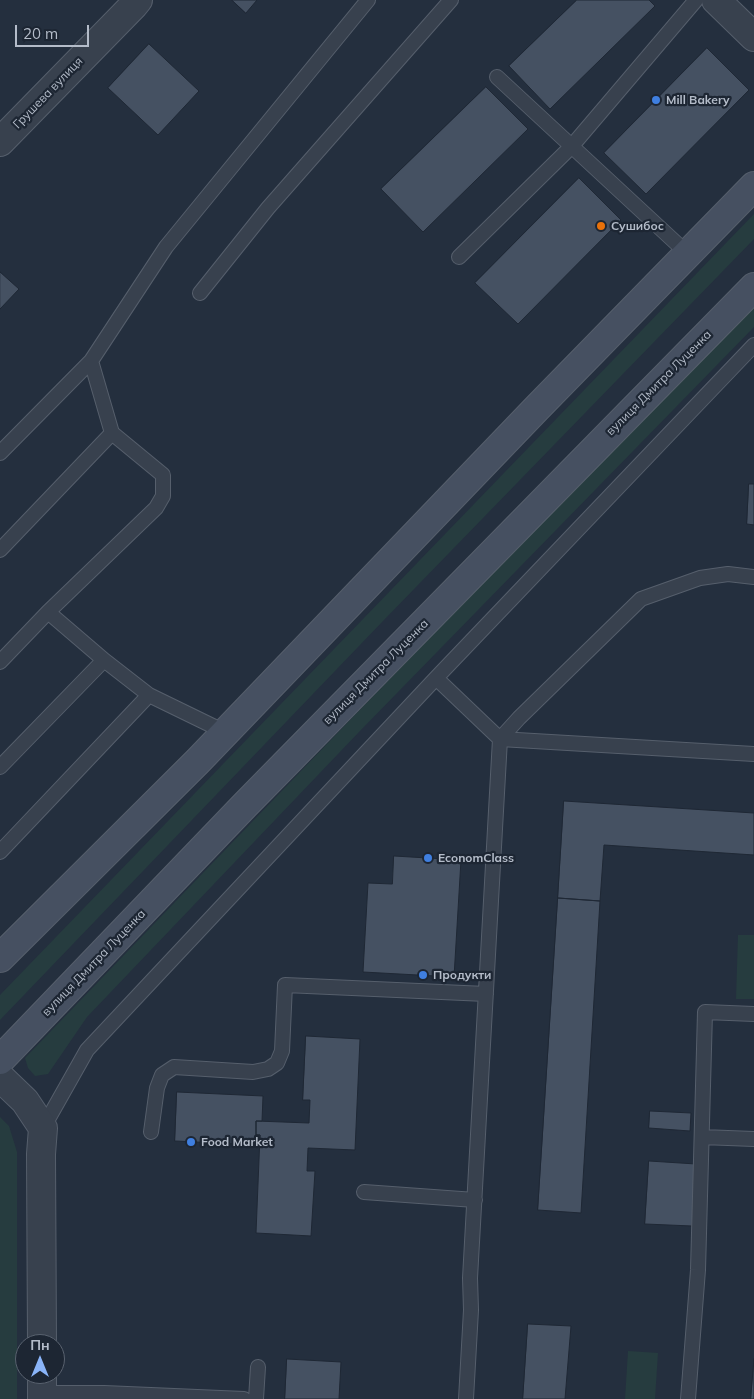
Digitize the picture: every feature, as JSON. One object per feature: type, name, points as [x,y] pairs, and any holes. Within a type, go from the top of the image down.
[{"type":"main road","points":[[0,958],[198,761],[562,381],[754,186]]},
{"type":"main road","name":"вулиця Дмитра Луценка","points":[[0,1060],[245,805],[754,287]]},
{"type":"street","name":"Грушева вулиця","points":[[0,142],[138,0]]},
{"type":"street","points":[[716,0],[754,37]]},
{"type":"street","points":[[0,1077],[25,1101],[43,1128],[41,1154],[42,1334]]},
{"type":"lane","points":[[0,453],[91,361],[166,247],[368,0]]},
{"type":"lane","points":[[200,293],[268,208],[451,0]]},
{"type":"lane","points":[[459,257],[571,147],[696,0]]},
{"type":"lane","points":[[497,77],[688,254]]},
{"type":"lane","points":[[43,1128],[87,1050],[436,678],[754,345]]},
{"type":"lane","points":[[0,662],[48,612],[156,508],[163,496],[163,475],[112,433],[91,361]]},
{"type":"lane","points":[[0,550],[112,433]]},
{"type":"lane","points":[[466,1399],[471,1310],[470,1278],[476,1200],[500,739],[518,718],[641,600],[700,578],[728,574],[754,577]]},
{"type":"lane","points":[[48,612],[104,660],[149,695],[225,732]]},
{"type":"lane","points":[[0,767],[104,660]]},
{"type":"lane","points":[[436,678],[500,739],[754,754]]},
{"type":"lane","points":[[0,852],[149,695]]},
{"type":"lane","points":[[151,1132],[156,1088],[162,1075],[174,1067],[254,1072],[268,1069],[277,1063],[282,1051],[285,985],[486,994]]},
{"type":"lane","points":[[688,1399],[698,1270],[705,1012],[754,1014]]},
{"type":"lane","points":[[702,1137],[754,1138]]},
{"type":"lane","points":[[364,1192],[476,1200]]},
{"type":"lane","points":[[256,1399],[258,1366]]},
{"type":"lane","points":[[42,1389],[130,1396],[244,1399]]},
{"type":"green space","points":[[754,214],[754,239],[383,621],[0,1020],[0,995]]},
{"type":"green space","points":[[754,304],[754,327],[359,732],[87,1017],[48,1074],[35,1076],[28,1068],[25,1058]]},
{"type":"green space","points":[[738,935],[754,935],[754,999],[736,999]]},
{"type":"green space","points":[[0,1117],[9,1126],[17,1152],[17,1334],[15,1334],[15,1384],[17,1384],[17,1399],[0,1399]]},
{"type":"green space","points":[[628,1351],[658,1353],[655,1399],[625,1399]]},
{"type":"building","points":[[232,0],[257,0],[246,13]]},
{"type":"building","points":[[577,0],[649,0],[655,6],[550,109],[509,66]]},
{"type":"building","points":[[149,44],[199,91],[158,135],[108,88]]},
{"type":"building","points":[[707,48],[749,90],[646,194],[604,153]]},
{"type":"building","points":[[486,87],[528,129],[423,232],[381,189]]},
{"type":"building","points":[[579,178],[621,220],[518,324],[475,283]]},
{"type":"building","points":[[0,272],[19,289],[0,309]]},
{"type":"building","points":[[749,484],[754,484],[754,525],[747,524]]},
{"type":"building","points":[[564,801],[754,813],[754,855],[604,845],[600,901],[558,898]]},
{"type":"building","points":[[394,856],[461,860],[454,977],[363,972],[368,883],[392,884]]},
{"type":"building","points":[[558,898],[600,901],[581,1213],[538,1210]]},
{"type":"building","points":[[306,1036],[360,1039],[355,1150],[308,1148],[307,1171],[315,1171],[311,1236],[256,1233],[260,1135],[256,1135],[256,1121],[309,1123],[310,1100],[303,1100]]},
{"type":"building","points":[[177,1092],[263,1096],[262,1121],[256,1121],[256,1135],[260,1135],[260,1145],[175,1141]]},
{"type":"building","points":[[650,1111],[691,1113],[690,1131],[649,1128]]},
{"type":"building","points":[[649,1161],[696,1164],[692,1226],[645,1224]]},
{"type":"building","points":[[528,1324],[571,1326],[565,1399],[523,1399]]},
{"type":"building","points":[[287,1359],[341,1362],[339,1399],[285,1399]]},
{"type":"building","points":[[754,1359],[754,1399],[751,1399]]},
{"type":"place","name":"Mill Bakery","points":[[656,100]]},
{"type":"place","name":"Сушибос","points":[[601,226]]},
{"type":"place","name":"EconomClass","points":[[428,858]]},
{"type":"place","name":"Продукти","points":[[423,975]]},
{"type":"place","name":"Food Market","points":[[191,1142]]}]
